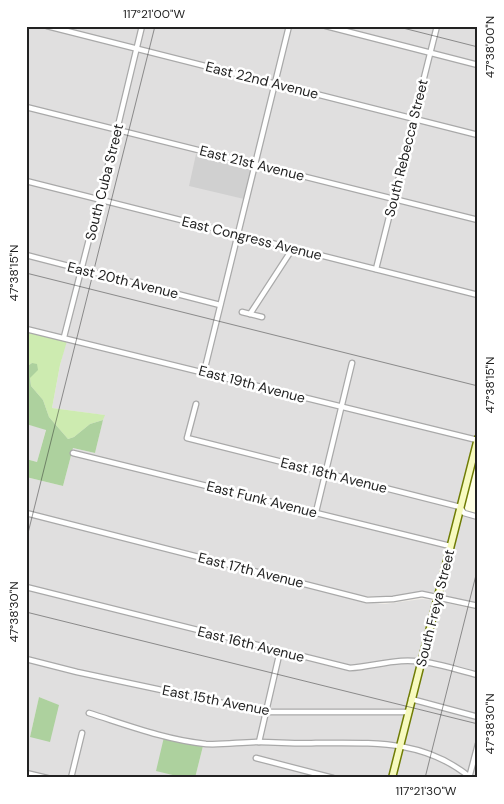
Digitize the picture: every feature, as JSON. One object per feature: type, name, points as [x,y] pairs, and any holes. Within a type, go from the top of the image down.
[{"type":"main road","name":"South Freya Street","points":[[392,778],[477,439]]},
{"type":"street","name":"East 22nd Avenue","points":[[47,26],[478,134]]},
{"type":"street","name":"South Cuba Street","points":[[64,337],[142,26]]},
{"type":"street","points":[[204,372],[289,26]]},
{"type":"street","points":[[326,26],[478,65]]},
{"type":"street","name":"South Rebecca Street","points":[[376,269],[437,26]]},
{"type":"street","name":"East 21st Avenue","points":[[26,107],[478,220]]},
{"type":"street","name":"East Congress Avenue","points":[[26,181],[478,295]]},
{"type":"street","points":[[250,314],[293,248]]},
{"type":"street","name":"East 20th Avenue","points":[[26,255],[220,305]]},
{"type":"street","points":[[242,312],[262,317]]},
{"type":"street","name":"East 19th Avenue","points":[[26,329],[477,439]]},
{"type":"street","points":[[316,512],[352,364]]},
{"type":"street","name":"East 18th Avenue","points":[[196,404],[187,438],[460,507],[464,513],[478,517]]},
{"type":"street","name":"East Funk Avenue","points":[[73,453],[450,546]]},
{"type":"street","name":"East 17th Avenue","points":[[26,513],[367,600],[393,599],[422,594],[478,606]]},
{"type":"street","name":"East 16th Avenue","points":[[26,587],[350,668],[366,668],[400,661],[421,661],[478,675]]},
{"type":"street","points":[[259,742],[280,650]]},
{"type":"street","name":"East 15th Avenue","points":[[26,659],[77,672],[265,712],[408,712]]},
{"type":"street","points":[[411,699],[478,717]]},
{"type":"street","points":[[89,713],[157,733],[205,744],[357,742],[400,745],[438,757],[470,777],[478,744]]},
{"type":"street","points":[[71,778],[82,733]]},
{"type":"street","points":[[256,758],[333,778]]},
{"type":"street","points":[[26,772],[46,778]]},
{"type":"shaded area","points":[[26,26],[478,26],[478,429],[437,589],[434,593],[411,593],[392,597],[363,596],[26,510],[26,477],[63,486],[73,448],[95,453],[104,415],[52,408],[66,342],[26,332]]},
{"type":"shaded area","points":[[196,154],[252,168],[244,199],[189,186]]},
{"type":"shaded area","points":[[26,424],[46,429],[37,462],[26,459]]},
{"type":"shaded area","points":[[478,452],[478,514],[463,510]]},
{"type":"shaded area","points":[[463,510],[478,514],[478,604],[445,596],[443,593]]},
{"type":"shaded area","points":[[26,516],[365,602],[385,604],[422,599],[431,600],[433,604],[389,778],[195,778],[203,746],[156,770],[185,778],[26,778]],"holes":[[[39,697],[58,705],[30,737]]]},
{"type":"shaded area","points":[[442,602],[478,610],[478,764],[475,775],[477,778],[396,778],[439,605]]},
{"type":"green space","points":[[26,332],[67,341],[60,365],[52,408],[105,415],[103,420],[90,424],[74,437],[68,439],[49,417],[43,400],[31,386],[32,363],[26,367]]},
{"type":"green space","points":[[32,363],[37,364],[38,370],[30,378],[31,386],[43,400],[49,417],[68,439],[74,437],[90,424],[103,420],[95,453],[73,448],[63,486],[26,477],[26,459],[37,462],[46,430],[26,424],[26,367]]},
{"type":"green space","points":[[39,697],[59,705],[50,742],[30,737]]},
{"type":"green space","points":[[164,737],[183,743],[203,746],[195,778],[185,778],[156,771]]}]
